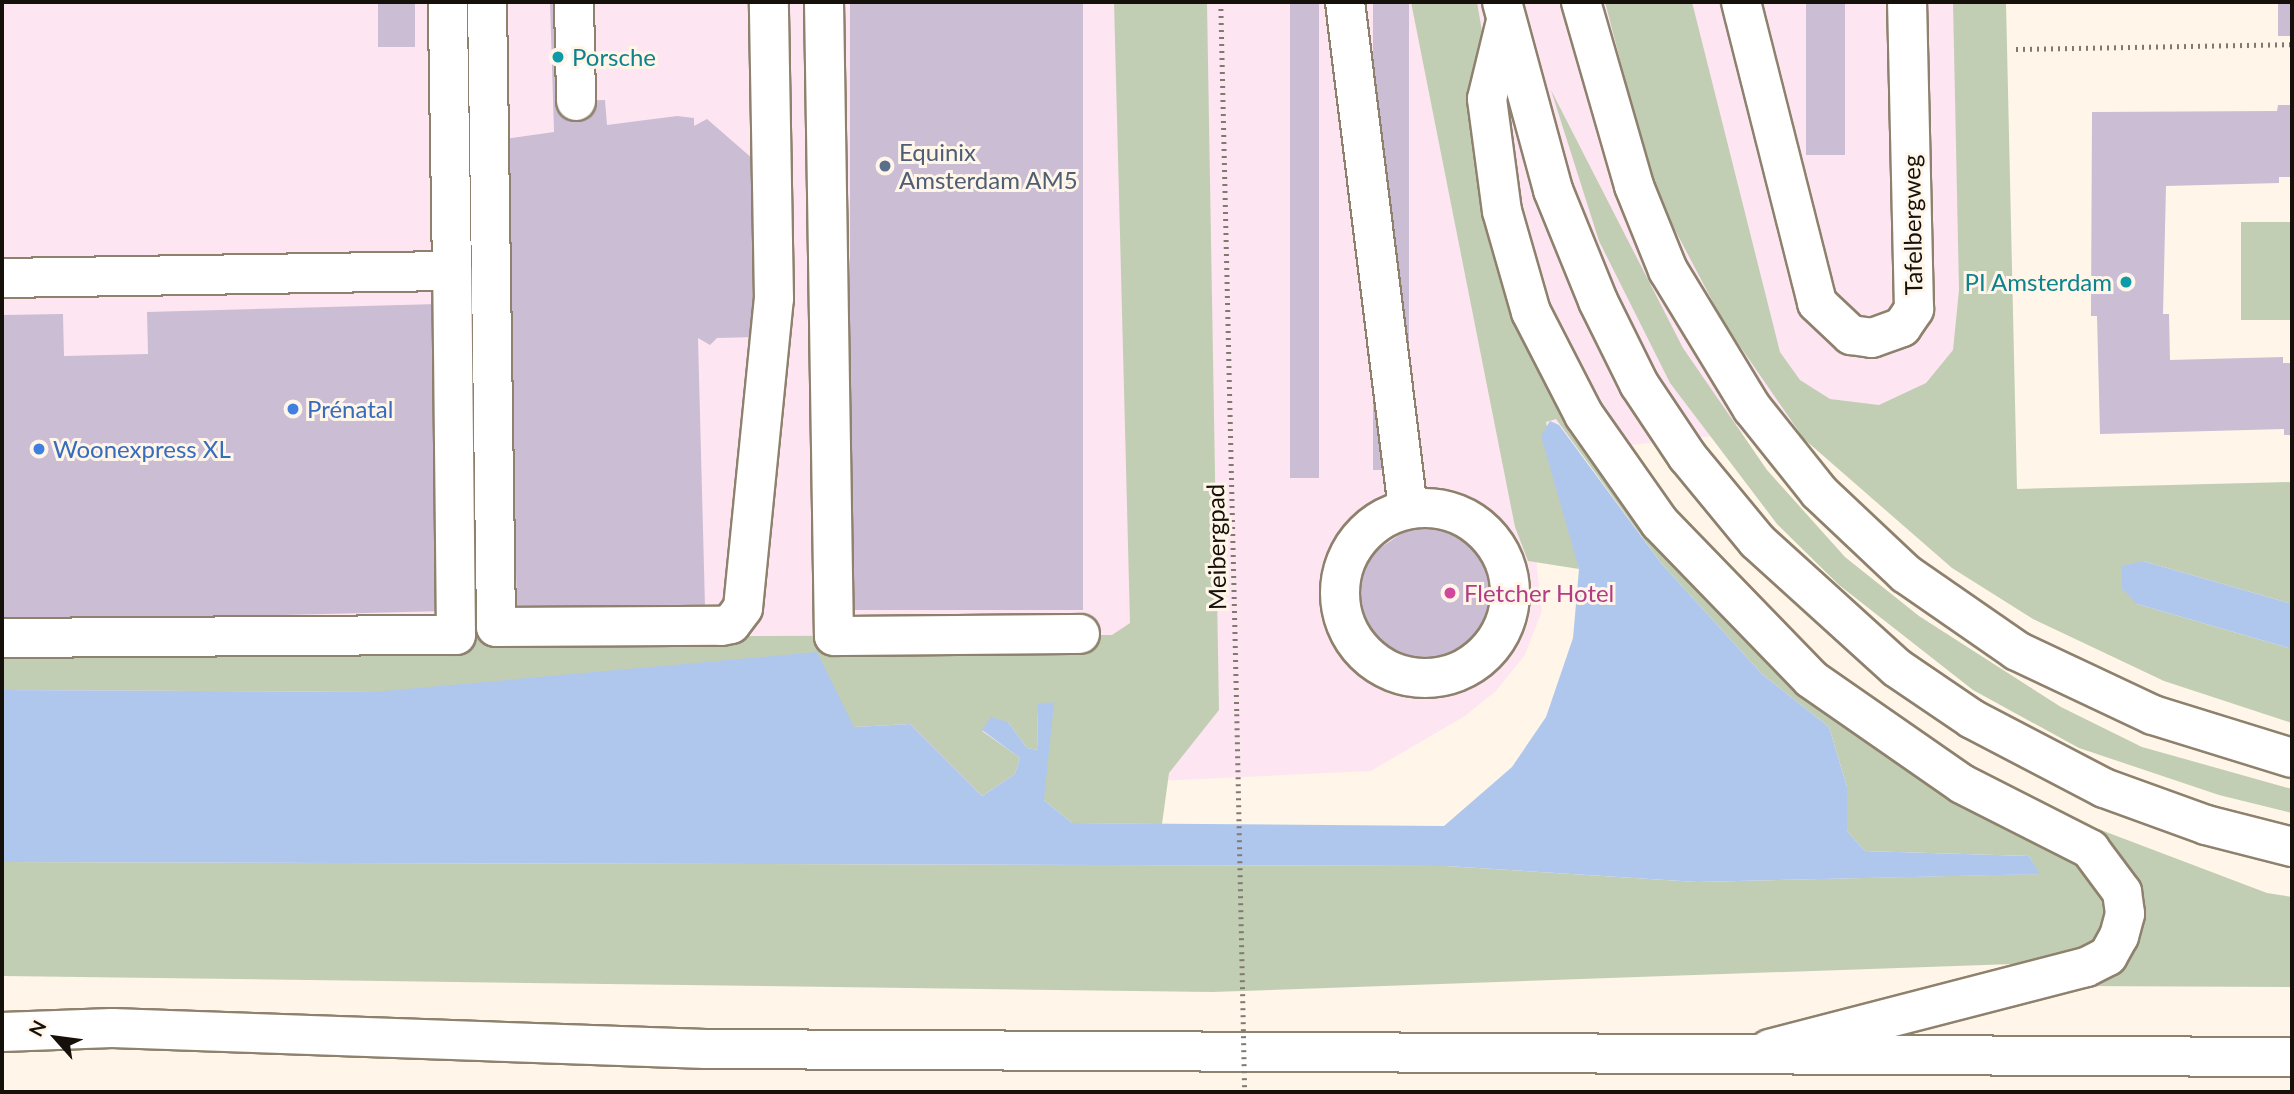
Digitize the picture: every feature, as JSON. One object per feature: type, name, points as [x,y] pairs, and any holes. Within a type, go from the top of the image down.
[{"type":"main road","points":[[2,638],[456,635],[448,2]]},
{"type":"main road","points":[[487,2],[496,627],[721,626],[731,624],[743,608],[774,299],[769,2]]},
{"type":"main road","points":[[574,2],[585,101],[591,2]]},
{"type":"main road","points":[[824,2],[834,636],[1080,634]]},
{"type":"main road","points":[[1345,2],[1408,509]]},
{"type":"main road","points":[[1581,2],[1634,186],[1668,270],[1752,408],[1819,492],[1906,574],[2017,651],[2153,715],[2292,758]]},
{"type":"main road","name":"Tafelbergweg","points":[[1741,2],[1816,303],[1851,335],[1872,338],[1902,327],[1914,309],[1907,2]]},
{"type":"main road","points":[[1504,11],[1553,190],[1598,301],[1660,415],[1757,541],[1897,668],[1972,719],[2104,788],[2206,825],[2292,847]]},
{"type":"main road","points":[[1504,11],[1487,99],[1503,211],[1531,312],[1584,415],[1660,523],[1811,679],[1962,784],[2090,849],[2122,892],[2125,914],[2119,936],[2108,956],[2086,967],[1760,1052]]},
{"type":"main road","points":[[2,278],[452,271]]},
{"type":"main road","points":[[1438,508],[1466,518],[1490,536],[1505,562],[1511,591],[1507,621],[1493,647],[1470,667],[1442,678],[1412,679],[1384,669],[1360,650],[1345,625],[1339,596],[1344,566],[1358,540],[1380,520],[1408,509],[1438,508]]},
{"type":"main road","points":[[2,1014],[112,1028]]},
{"type":"main road","points":[[2,1031],[112,1028],[706,1049],[1760,1052],[2292,1057]]},
{"type":"path","name":"Meibergpad","points":[[1221,2],[1245,1092]]},
{"type":"path","points":[[2016,49],[2292,44]]},
{"type":"shaded area","points":[[2,2],[1972,2],[1960,382],[1820,424],[1524,457],[1542,611],[1525,655],[1496,691],[1465,716],[1371,771],[2,835]]},
{"type":"green space","points":[[1114,2],[1207,2],[1219,710],[1169,773],[1162,824],[1072,823],[1044,800],[1037,704],[1038,750],[1027,748],[1008,722],[982,731],[1020,758],[1015,774],[982,796],[910,724],[854,727],[373,692],[2,690],[2,638],[1112,635],[1130,623]]},
{"type":"green space","points":[[1411,2],[1477,2],[1533,331],[1733,615],[2092,861],[2112,916],[2099,945],[2067,962],[1212,992],[2,976],[2,862],[1446,866],[1697,882],[2039,874],[2029,856],[1865,851],[1847,831],[1847,787],[1829,727],[1762,674],[1661,563],[1556,419],[1546,422],[1579,569],[1528,561],[1515,527]]},
{"type":"green space","points":[[1605,2],[1692,2],[1780,352],[1800,380],[1830,399],[1879,405],[1926,383],[1953,350],[1959,290],[1953,2],[2006,2],[2017,489],[2292,482],[2292,604],[2143,561],[2137,604],[2292,649],[2292,723],[2164,681],[2033,619],[1952,568],[1804,439],[1724,323],[1674,228],[1647,163]]},
{"type":"green space","points":[[1551,90],[1683,348],[1767,470],[1845,557],[1919,616],[2061,707],[2142,747],[2292,789],[2292,813],[2219,795],[2079,748],[1973,690],[1839,585],[1777,524],[1670,383],[1599,241]]},
{"type":"green space","points":[[2241,222],[2292,222],[2292,320],[2241,320]]},
{"type":"green space","points":[[2064,816],[2267,893],[2292,897],[2292,987],[2075,986],[2139,911]]},
{"type":"water","points":[[1550,421],[1559,425],[1661,563],[1762,674],[1829,727],[1847,787],[1847,831],[1865,851],[2029,856],[2040,874],[1697,882],[1446,866],[2,862],[2,690],[373,692],[817,652],[854,727],[910,724],[982,796],[1015,774],[1020,758],[982,730],[991,717],[1008,722],[1027,748],[1038,750],[1037,704],[1054,702],[1044,800],[1072,823],[1444,826],[1512,767],[1546,717],[1573,638],[1579,569],[1541,436]]},
{"type":"water","points":[[2143,561],[2292,604],[2292,649],[2137,604],[2122,589],[2121,566]]},
{"type":"building","points":[[378,2],[415,2],[415,47],[378,47]]},
{"type":"building","points":[[550,2],[563,2],[566,101],[605,100],[607,125],[677,116],[694,118],[694,126],[707,119],[753,159],[757,337],[717,338],[710,345],[698,338],[705,606],[517,610],[516,571],[509,571],[506,403],[512,403],[505,139],[554,132]]},
{"type":"building","points":[[850,2],[1083,2],[1083,610],[850,610]]},
{"type":"building","points":[[1290,2],[1319,2],[1319,478],[1290,478]]},
{"type":"building","points":[[1373,2],[1409,2],[1409,470],[1373,470]]},
{"type":"building","points":[[1806,2],[1845,2],[1845,155],[1806,155]]},
{"type":"building","points":[[2278,2],[2292,2],[2292,36],[2278,36]]},
{"type":"building","name":"PI Amsterdam","points":[[2278,105],[2292,105],[2292,177],[2279,177],[2279,183],[2166,186],[2163,314],[2169,314],[2170,360],[2283,357],[2283,363],[2292,363],[2292,435],[2284,435],[2284,429],[2100,434],[2097,316],[2091,316],[2092,112],[2277,111]]},
{"type":"building","points":[[438,304],[446,611],[2,622],[2,315],[63,314],[64,356],[148,354],[147,312]]},
{"type":"building","points":[[1418,522],[1471,542],[1487,562],[1495,590],[1490,621],[1477,640],[1438,661],[1406,659],[1384,646],[1369,629],[1360,601],[1363,571],[1373,553]]},
{"type":"place","name":"Porsche","points":[[558,57]]},
{"type":"place","name":"Equinix Amsterdam AM5","points":[[885,166]]},
{"type":"place","name":"PI Amsterdam","points":[[2126,282]]},
{"type":"place","name":"Prénatal","points":[[293,409]]},
{"type":"place","name":"Woonexpress XL","points":[[39,449]]},
{"type":"place","name":"Fletcher Hotel","points":[[1450,593]]}]
